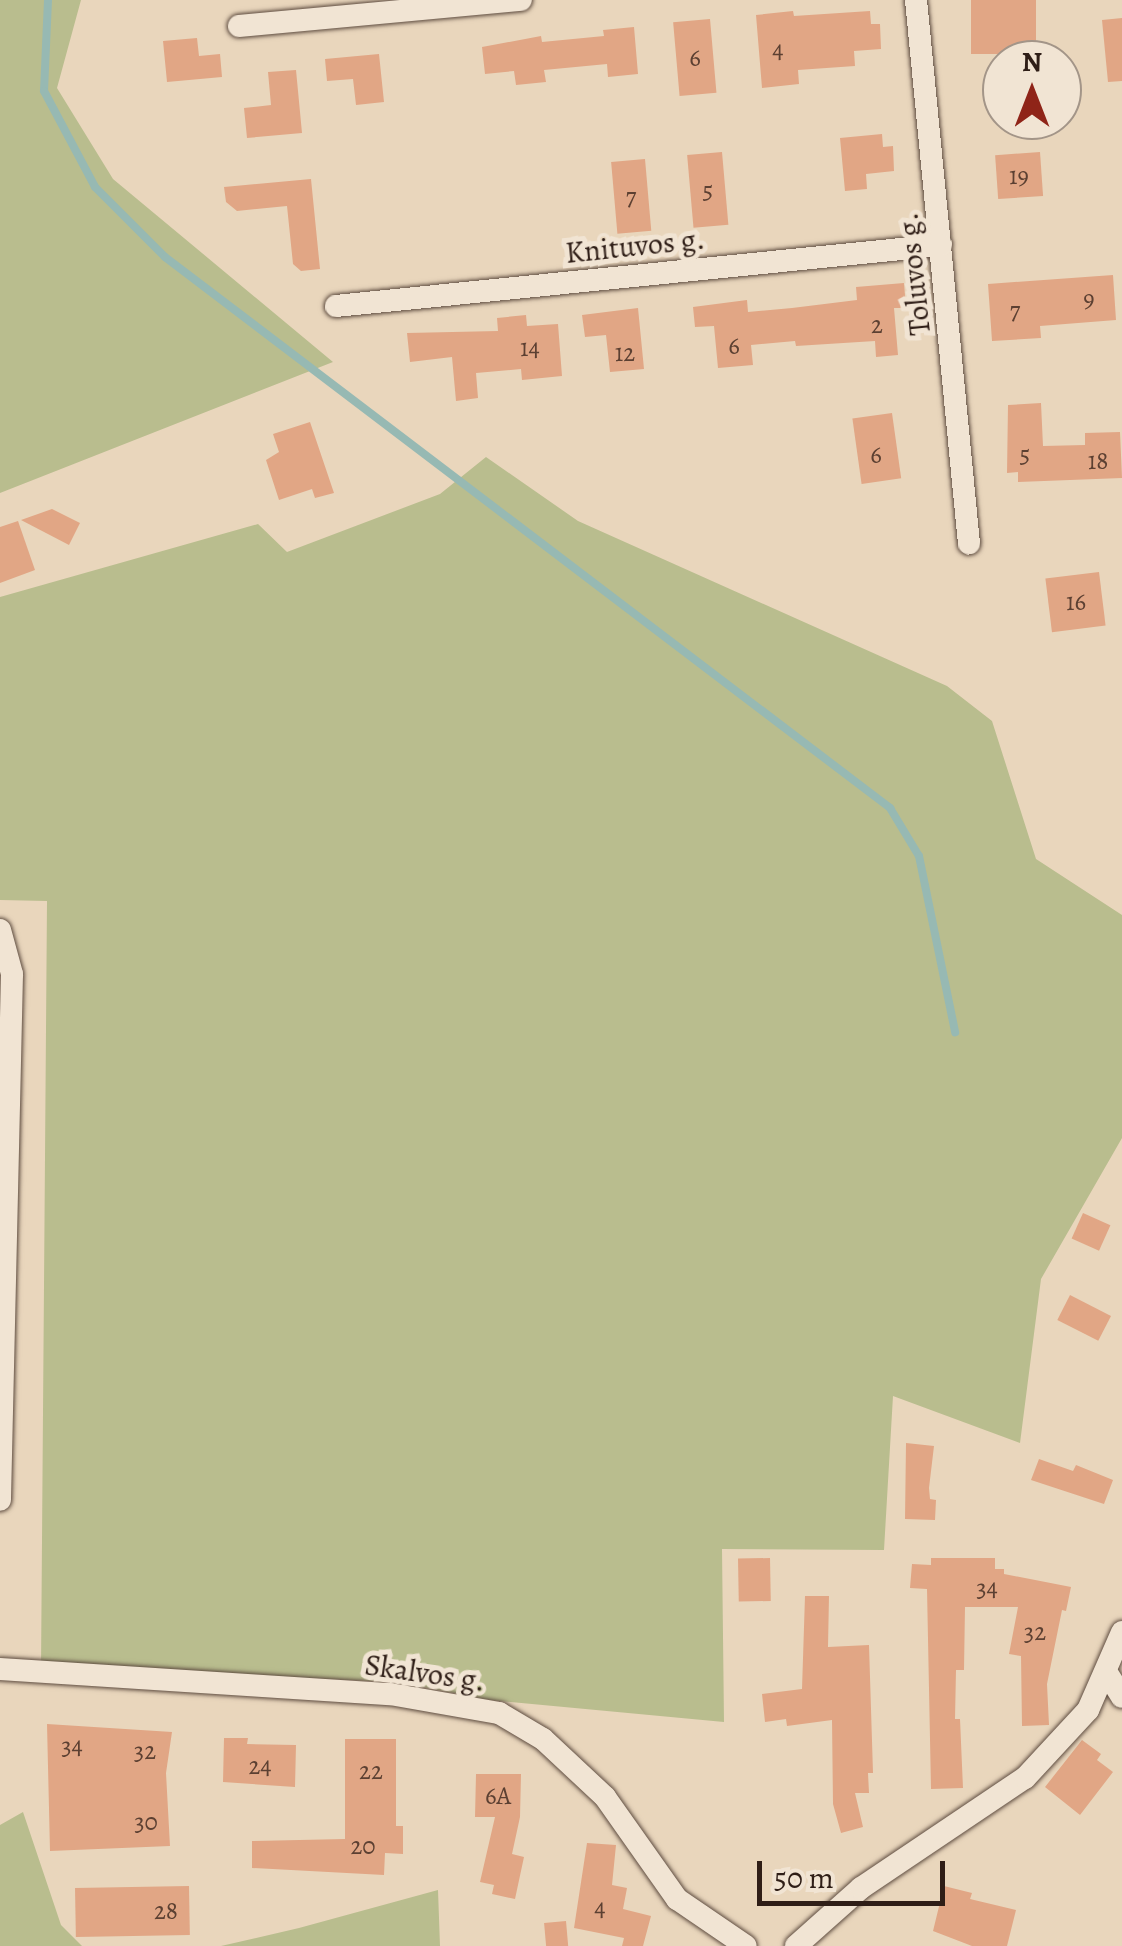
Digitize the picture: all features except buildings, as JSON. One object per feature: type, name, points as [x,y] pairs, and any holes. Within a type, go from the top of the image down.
[{"type":"street","points":[[240,26],[521,0]]},
{"type":"street","name":"Toluvos g.","points":[[916,0],[969,543]]},
{"type":"street","name":"Knituvos g.","points":[[336,306],[941,245]]},
{"type":"street","points":[[0,930],[12,974],[0,1500]]},
{"type":"street","points":[[796,1946],[861,1888],[1024,1778],[1088,1710],[1122,1632]]},
{"type":"street","name":"Skalvos g.","points":[[0,1669],[390,1694],[499,1714],[543,1739],[605,1796],[677,1898],[746,1946]]},
{"type":"street","points":[[1107,1672],[1122,1698]]},
{"type":"green space","points":[[0,0],[81,0],[57,88],[113,179],[333,362],[0,493]]},
{"type":"green space","points":[[486,457],[578,521],[947,686],[992,721],[1036,859],[1122,915],[1122,1138],[1041,1279],[1020,1443],[893,1396],[884,1550],[722,1549],[724,1722],[490,1700],[398,1682],[41,1668],[47,901],[0,900],[0,597],[258,524],[287,552],[440,494]]},
{"type":"green space","points":[[23,1812],[61,1925],[82,1946],[0,1946],[0,1825]]},
{"type":"green space","points":[[438,1890],[440,1946],[221,1946],[299,1928]]},
{"type":"waterway","points":[[48,0],[44,91],[95,187],[165,257],[890,808],[919,856],[955,1032]]}]
